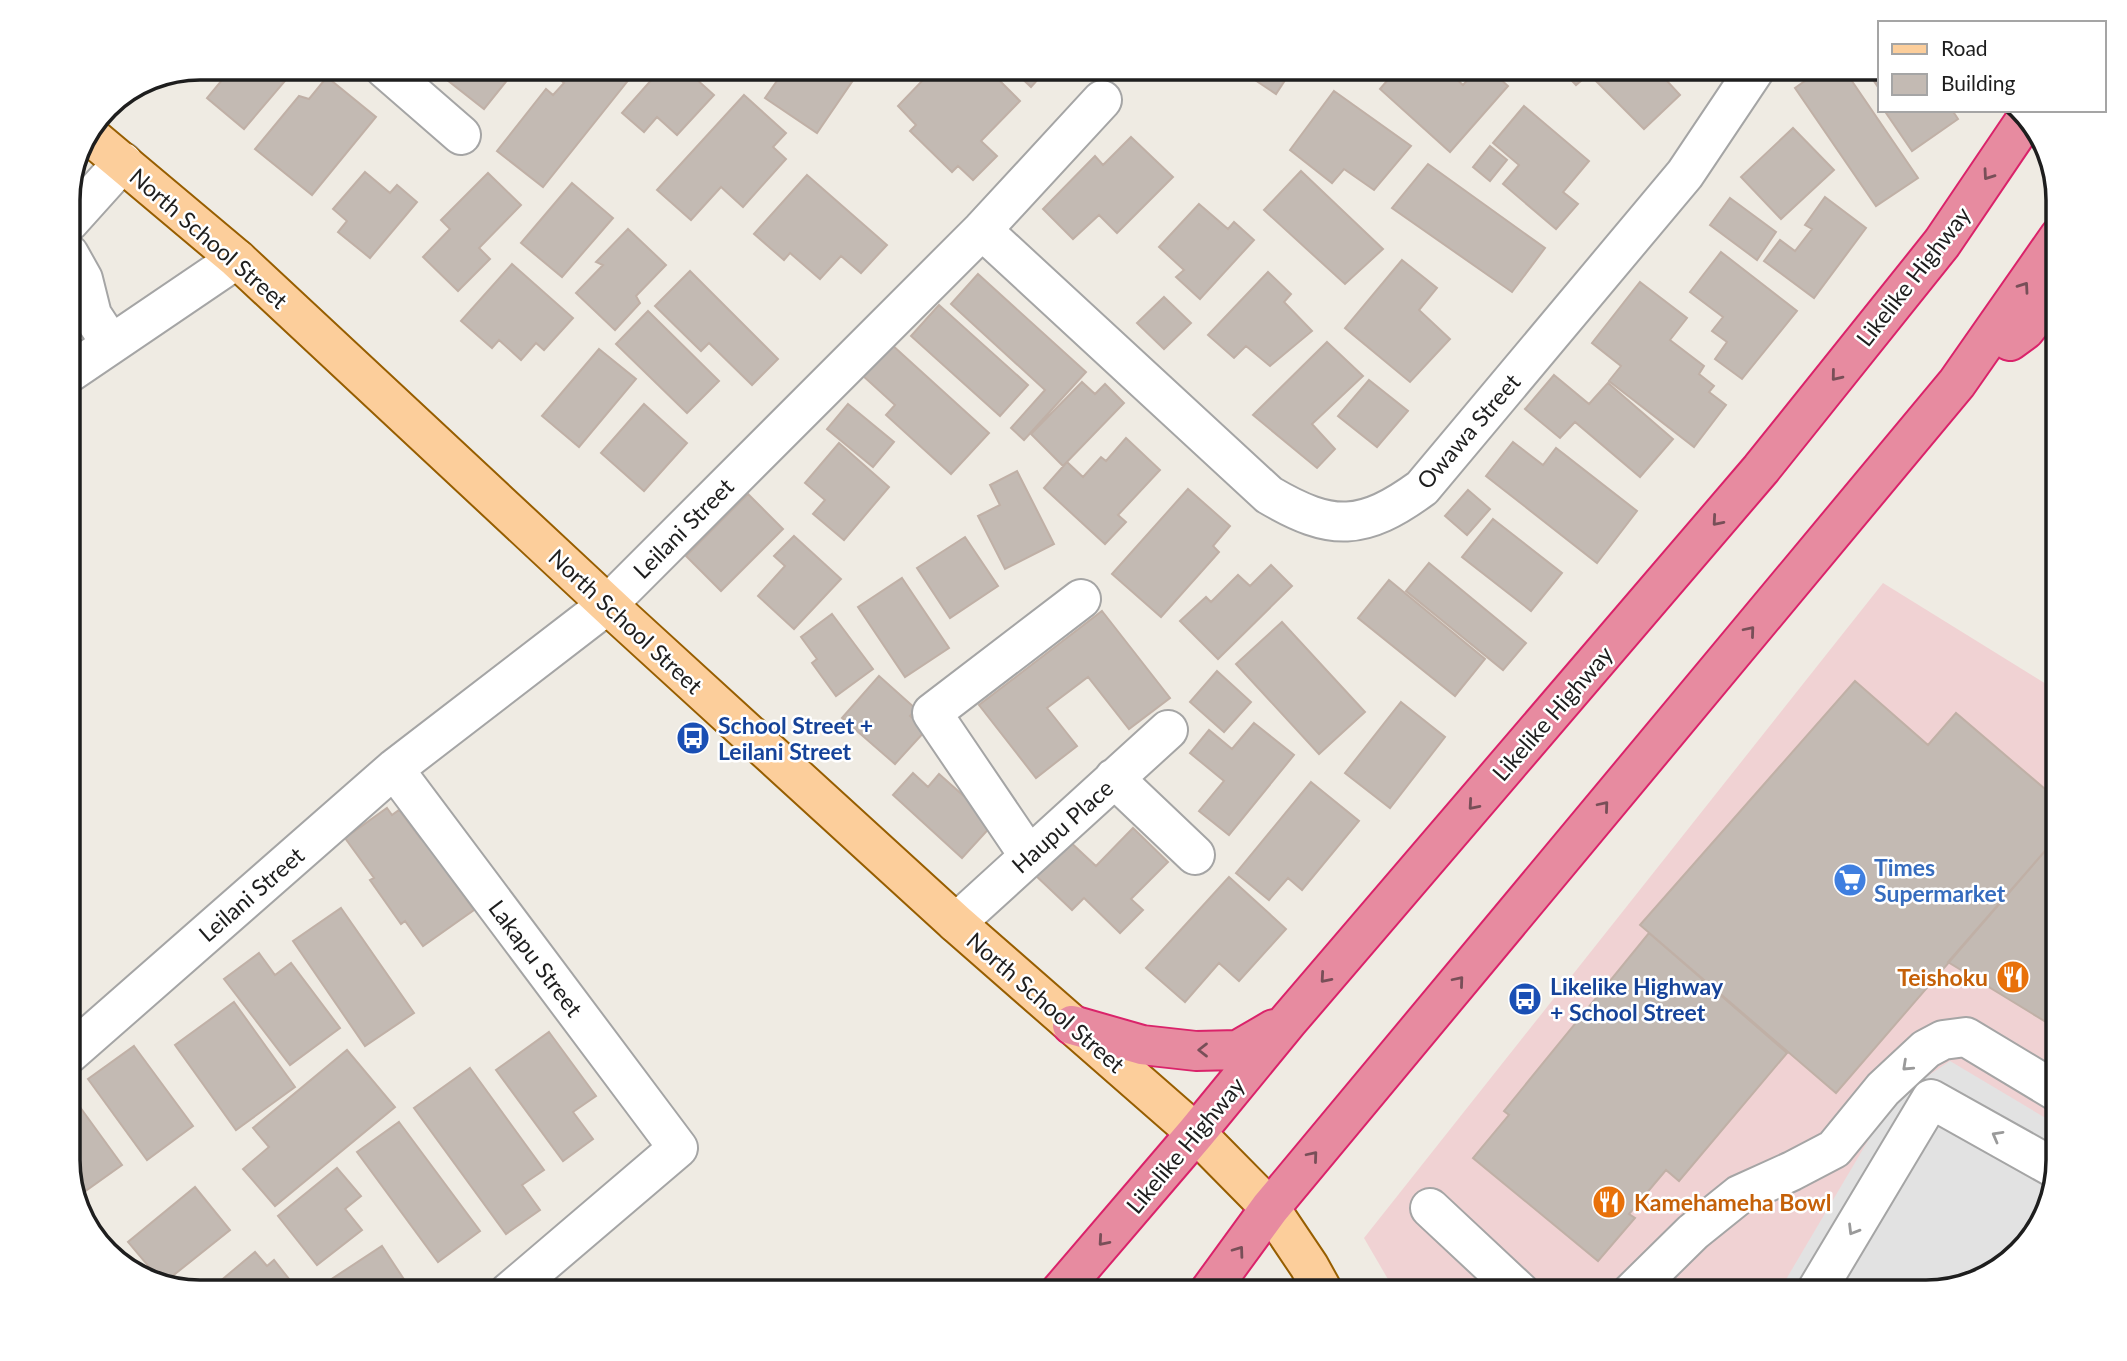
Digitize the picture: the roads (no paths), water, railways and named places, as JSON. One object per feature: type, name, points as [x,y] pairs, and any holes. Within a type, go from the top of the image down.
[{"type":"highway","name":"Likelike Highway","points":[[1070,1280],[1288,1021],[1761,469],[1942,243],[2021,126]]},
{"type":"highway","points":[[1217,1280],[1270,1208],[1957,383],[2046,256]]},
{"type":"highway","points":[[1957,383],[2025,330],[2046,303]]},
{"type":"highway","points":[[1072,1025],[1142,1045],[1196,1051],[1238,1050],[1288,1021]]},
{"type":"main road","name":"North School Street","points":[[97,141],[237,259],[607,605],[956,923],[1196,1133],[1270,1208],[1317,1280]]},
{"type":"street","points":[[398,80],[461,135]]},
{"type":"street","name":"Owawa Street","points":[[982,230],[1269,495],[1294,510],[1320,520],[1360,521],[1393,509],[1422,488],[1685,174],[1748,80]]},
{"type":"street","name":"Leilani Street","points":[[81,1043],[394,769],[607,605],[982,230],[1102,100]]},
{"type":"street","points":[[81,209],[123,162]]},
{"type":"street","points":[[81,365],[237,259]]},
{"type":"street","points":[[81,275],[92,315],[111,344]]},
{"type":"street","points":[[1029,856],[932,713],[1081,598]]},
{"type":"street","name":"Haupu Place","points":[[956,923],[1168,730]]},
{"type":"street","name":"Lakapu Street","points":[[394,769],[678,1148],[523,1280]]},
{"type":"street","points":[[1114,778],[1195,855]]},
{"type":"street","points":[[1644,1280],[1693,1232],[1739,1195],[1834,1149],[1883,1089],[1926,1049],[1943,1040],[1966,1037],[2046,1085]]},
{"type":"street","points":[[1823,1280],[1931,1099],[2046,1163]]},
{"type":"street","points":[[1430,1208],[1507,1280]]},
{"type":"place","name":"School Street + Leilani Street","points":[[693,738]]},
{"type":"place","name":"Times Supermarket","points":[[1850,880]]},
{"type":"place","name":"Teishoku","points":[[2013,977]]},
{"type":"place","name":"Likelike Highway + School Street","points":[[1525,999]]},
{"type":"place","name":"Kamehameha Bowl","points":[[1609,1202]]}]
